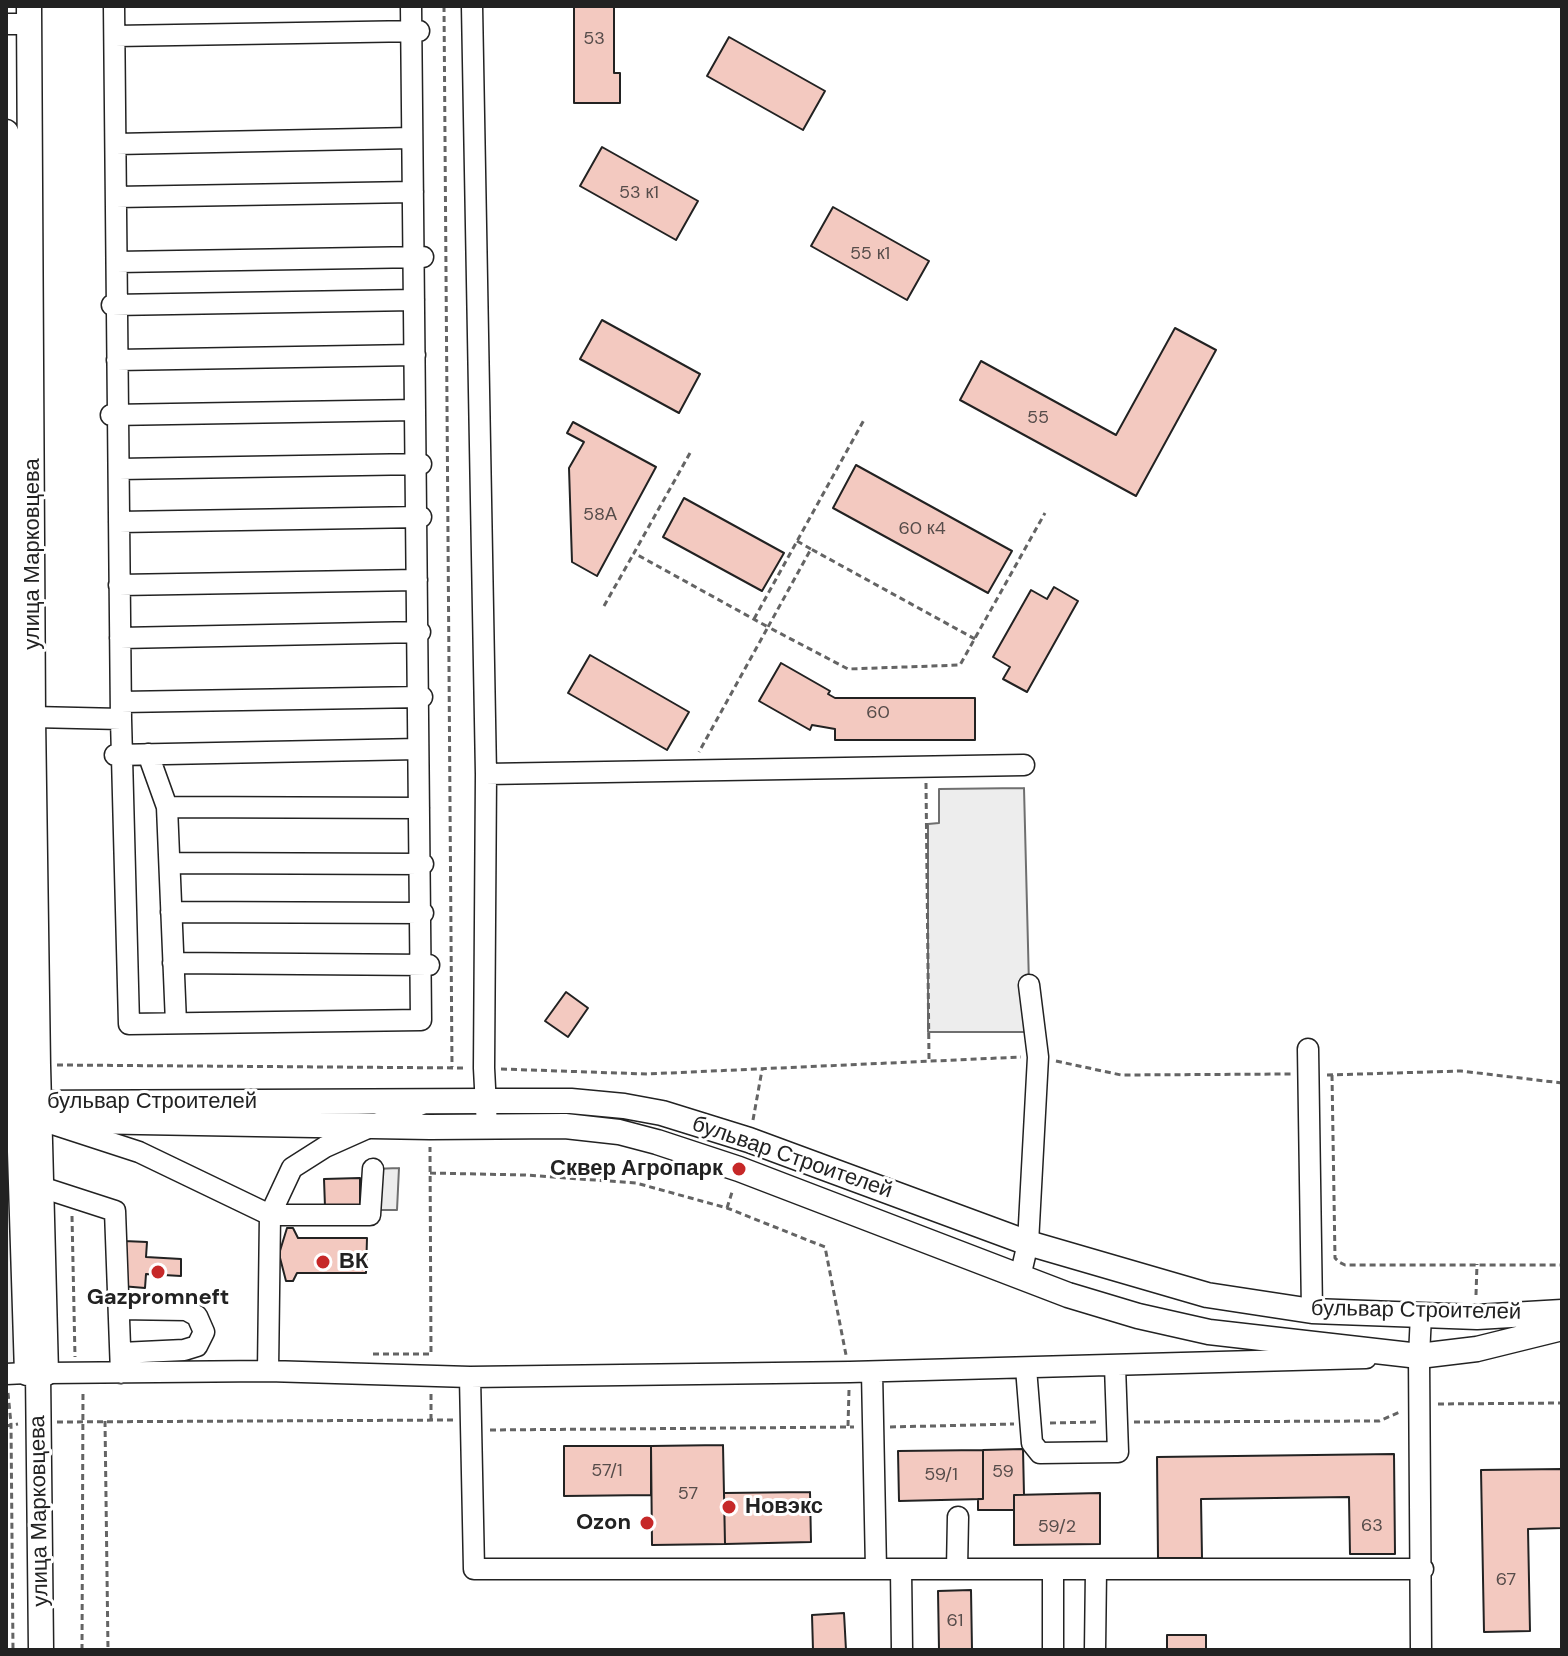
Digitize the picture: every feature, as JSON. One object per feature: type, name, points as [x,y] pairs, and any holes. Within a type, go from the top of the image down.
[{"type":"main road","name":"улица Марковцева","points":[[21,18],[12,968],[22,1112],[25,1377],[41,1650]]},
{"type":"main road","name":"улица Марковцева","points":[[6,132],[17,518],[33,717],[38,1065],[22,1112],[41,1187],[25,1377]]},
{"type":"main road","name":"бульвар Строителей","points":[[22,1112],[429,1101],[571,1101],[624,1106],[662,1113],[749,1140],[1028,1243],[1207,1295],[1312,1311],[1477,1317],[1562,1312]]},
{"type":"main road","name":"бульвар Строителей","points":[[22,1112],[373,1126],[565,1126],[619,1132],[739,1169],[1020,1277],[1138,1316],[1209,1332],[1419,1356],[1477,1349],[1562,1328]]},
{"type":"street","points":[[114,6],[117,262],[114,415],[119,469],[121,710],[118,754],[129,1024],[421,1020],[425,964],[418,749],[419,517],[414,300],[418,257],[412,138],[415,31],[411,6]]},
{"type":"street","points":[[472,6],[486,774],[484,1068],[487,1127]]},
{"type":"street","points":[[115,36],[415,31]]},
{"type":"street","points":[[116,144],[412,138]]},
{"type":"street","points":[[116,197],[413,192]]},
{"type":"street","points":[[117,262],[418,257]]},
{"type":"street","points":[[115,305],[414,300]]},
{"type":"street","points":[[117,360],[415,355]]},
{"type":"street","points":[[114,415],[415,410]]},
{"type":"street","points":[[119,469],[418,464]]},
{"type":"street","points":[[119,522],[419,517]]},
{"type":"street","points":[[119,585],[417,580]]},
{"type":"street","points":[[120,638],[419,632]]},
{"type":"street","points":[[33,717],[121,710],[420,697]]},
{"type":"street","points":[[118,754],[418,749]]},
{"type":"street","points":[[148,754],[167,807],[176,1023]]},
{"type":"street","points":[[486,774],[1024,765]]},
{"type":"street","points":[[167,807],[419,808]]},
{"type":"street","points":[[170,863],[422,864]]},
{"type":"street","points":[[171,912],[422,913]]},
{"type":"street","points":[[173,963],[425,964]]},
{"type":"street","points":[[1020,1277],[1028,1243],[1038,1057],[1029,985]]},
{"type":"street","points":[[1308,1049],[1312,1311]]},
{"type":"street","points":[[268,1371],[270,1215],[292,1168],[325,1147],[429,1101]]},
{"type":"street","points":[[22,1112],[139,1152],[270,1215],[370,1215],[373,1169]]},
{"type":"street","points":[[41,1187],[115,1211],[121,1363],[197,1346],[204,1332],[197,1316],[186,1310],[119,1309]]},
{"type":"street","points":[[1421,1315],[1421,1650]]},
{"type":"street","points":[[1203,1361],[1209,1346],[1209,1332]]},
{"type":"street","name":"бульвар Строителей","points":[[25,1377],[76,1372],[121,1363],[470,1377],[872,1372],[1419,1356]]},
{"type":"street","points":[[1026,1368],[1032,1443],[1040,1453],[1118,1452],[1115,1366]]},
{"type":"street","points":[[872,1372],[876,1569]]},
{"type":"street","points":[[470,1377],[474,1569],[957,1569],[1055,1563],[1096,1570],[1423,1569]]},
{"type":"street","points":[[957,1569],[958,1517]]},
{"type":"street","points":[[1053,1650],[1055,1563]]},
{"type":"street","points":[[901,1569],[902,1650]]},
{"type":"street","points":[[1095,1650],[1096,1570]]},
{"type":"path","points":[[444,6],[452,1067]]},
{"type":"path","points":[[754,619],[865,418]]},
{"type":"path","points":[[604,606],[690,453]]},
{"type":"path","points":[[634,553],[848,669],[960,665],[1045,513]]},
{"type":"path","points":[[797,541],[975,639]]},
{"type":"path","points":[[689,769],[811,549]]},
{"type":"path","points":[[929,1059],[926,786],[930,768]]},
{"type":"path","points":[[38,1065],[452,1067],[647,1074],[929,1059],[1038,1057]]},
{"type":"path","points":[[1332,1075],[1335,1258],[1339,1262],[1345,1265],[1562,1265]]},
{"type":"path","points":[[372,1354],[431,1354],[430,1127]]},
{"type":"path","points":[[430,1173],[539,1175],[636,1183],[727,1208],[825,1247],[850,1372],[848,1427]]},
{"type":"path","points":[[71,1196],[76,1372],[83,1390],[82,1650]]},
{"type":"path","points":[[1476,1299],[1477,1264]]},
{"type":"path","points":[[13,1650],[11,1424],[25,1377]]},
{"type":"path","points":[[431,1377],[431,1420]]},
{"type":"path","points":[[62,1421],[431,1420],[470,1425],[872,1427],[1379,1421],[1420,1404],[1562,1403]]},
{"type":"path","points":[[105,1421],[108,1650]]},
{"type":"shaded area","points":[[1024,788],[1029,985],[1024,1032],[928,1032],[928,824],[939,823],[939,789]]},
{"type":"shaded area","points":[[6,1120],[19,1120],[27,1373],[6,1374]]},
{"type":"shaded area","points":[[399,1168],[397,1210],[370,1210],[373,1169]]},
{"type":"building","points":[[574,6],[614,6],[614,73],[620,73],[620,103],[574,103]]},
{"type":"building","points":[[729,37],[825,91],[803,130],[707,76]]},
{"type":"building","points":[[602,147],[698,201],[676,240],[580,186]]},
{"type":"building","points":[[833,207],[929,261],[907,300],[811,246]]},
{"type":"building","points":[[602,320],[700,374],[679,413],[580,359]]},
{"type":"building","points":[[1175,328],[1216,350],[1136,496],[960,400],[981,361],[1116,435]]},
{"type":"building","points":[[573,422],[656,467],[597,576],[572,562],[569,468],[584,442],[567,433]]},
{"type":"building","points":[[856,465],[1012,551],[988,593],[833,508]]},
{"type":"building","points":[[684,498],[784,553],[762,591],[663,537]]},
{"type":"building","points":[[1054,587],[1078,601],[1027,692],[1003,679],[1010,667],[993,657],[1031,590],[1047,599]]},
{"type":"building","points":[[590,655],[689,712],[667,750],[568,693]]},
{"type":"building","points":[[781,663],[830,691],[828,694],[835,698],[975,698],[975,740],[835,740],[835,729],[812,725],[810,730],[759,701]]},
{"type":"building","points":[[566,992],[588,1008],[568,1037],[545,1021]]},
{"type":"building","points":[[360,1178],[360,1206],[325,1207],[324,1179]]},
{"type":"building","name":"ВК","points":[[287,1228],[293,1228],[298,1238],[367,1238],[366,1273],[297,1273],[293,1281],[286,1281],[279,1254]]},
{"type":"building","points":[[124,1241],[147,1242],[146,1257],[181,1259],[181,1276],[146,1274],[145,1288],[121,1286]]},
{"type":"building","points":[[723,1445],[725,1544],[652,1545],[651,1446]]},
{"type":"building","points":[[564,1446],[651,1446],[651,1495],[564,1496]]},
{"type":"building","points":[[1023,1449],[1024,1495],[1014,1495],[1014,1510],[978,1510],[978,1499],[983,1499],[983,1450]]},
{"type":"building","points":[[983,1450],[983,1499],[899,1501],[898,1451]]},
{"type":"building","points":[[1394,1454],[1395,1554],[1350,1554],[1349,1497],[1201,1499],[1202,1558],[1158,1558],[1157,1457]]},
{"type":"building","points":[[1562,1469],[1562,1528],[1528,1529],[1530,1631],[1484,1632],[1481,1470]]},
{"type":"building","points":[[810,1492],[811,1542],[725,1544],[724,1493]]},
{"type":"building","points":[[1100,1493],[1100,1544],[1014,1545],[1014,1495]]},
{"type":"building","points":[[971,1590],[972,1650],[939,1650],[938,1591]]},
{"type":"building","points":[[844,1613],[846,1650],[813,1650],[812,1615]]},
{"type":"building","points":[[1167,1635],[1206,1635],[1206,1650],[1167,1650]]},
{"type":"place","name":"Сквер Агропарк","points":[[739,1169]]},
{"type":"place","name":"ВК","points":[[323,1262]]},
{"type":"place","name":"Gazpromneft","points":[[158,1272]]},
{"type":"place","name":"Новэкс","points":[[729,1507]]},
{"type":"place","name":"Ozon","points":[[647,1523]]}]
